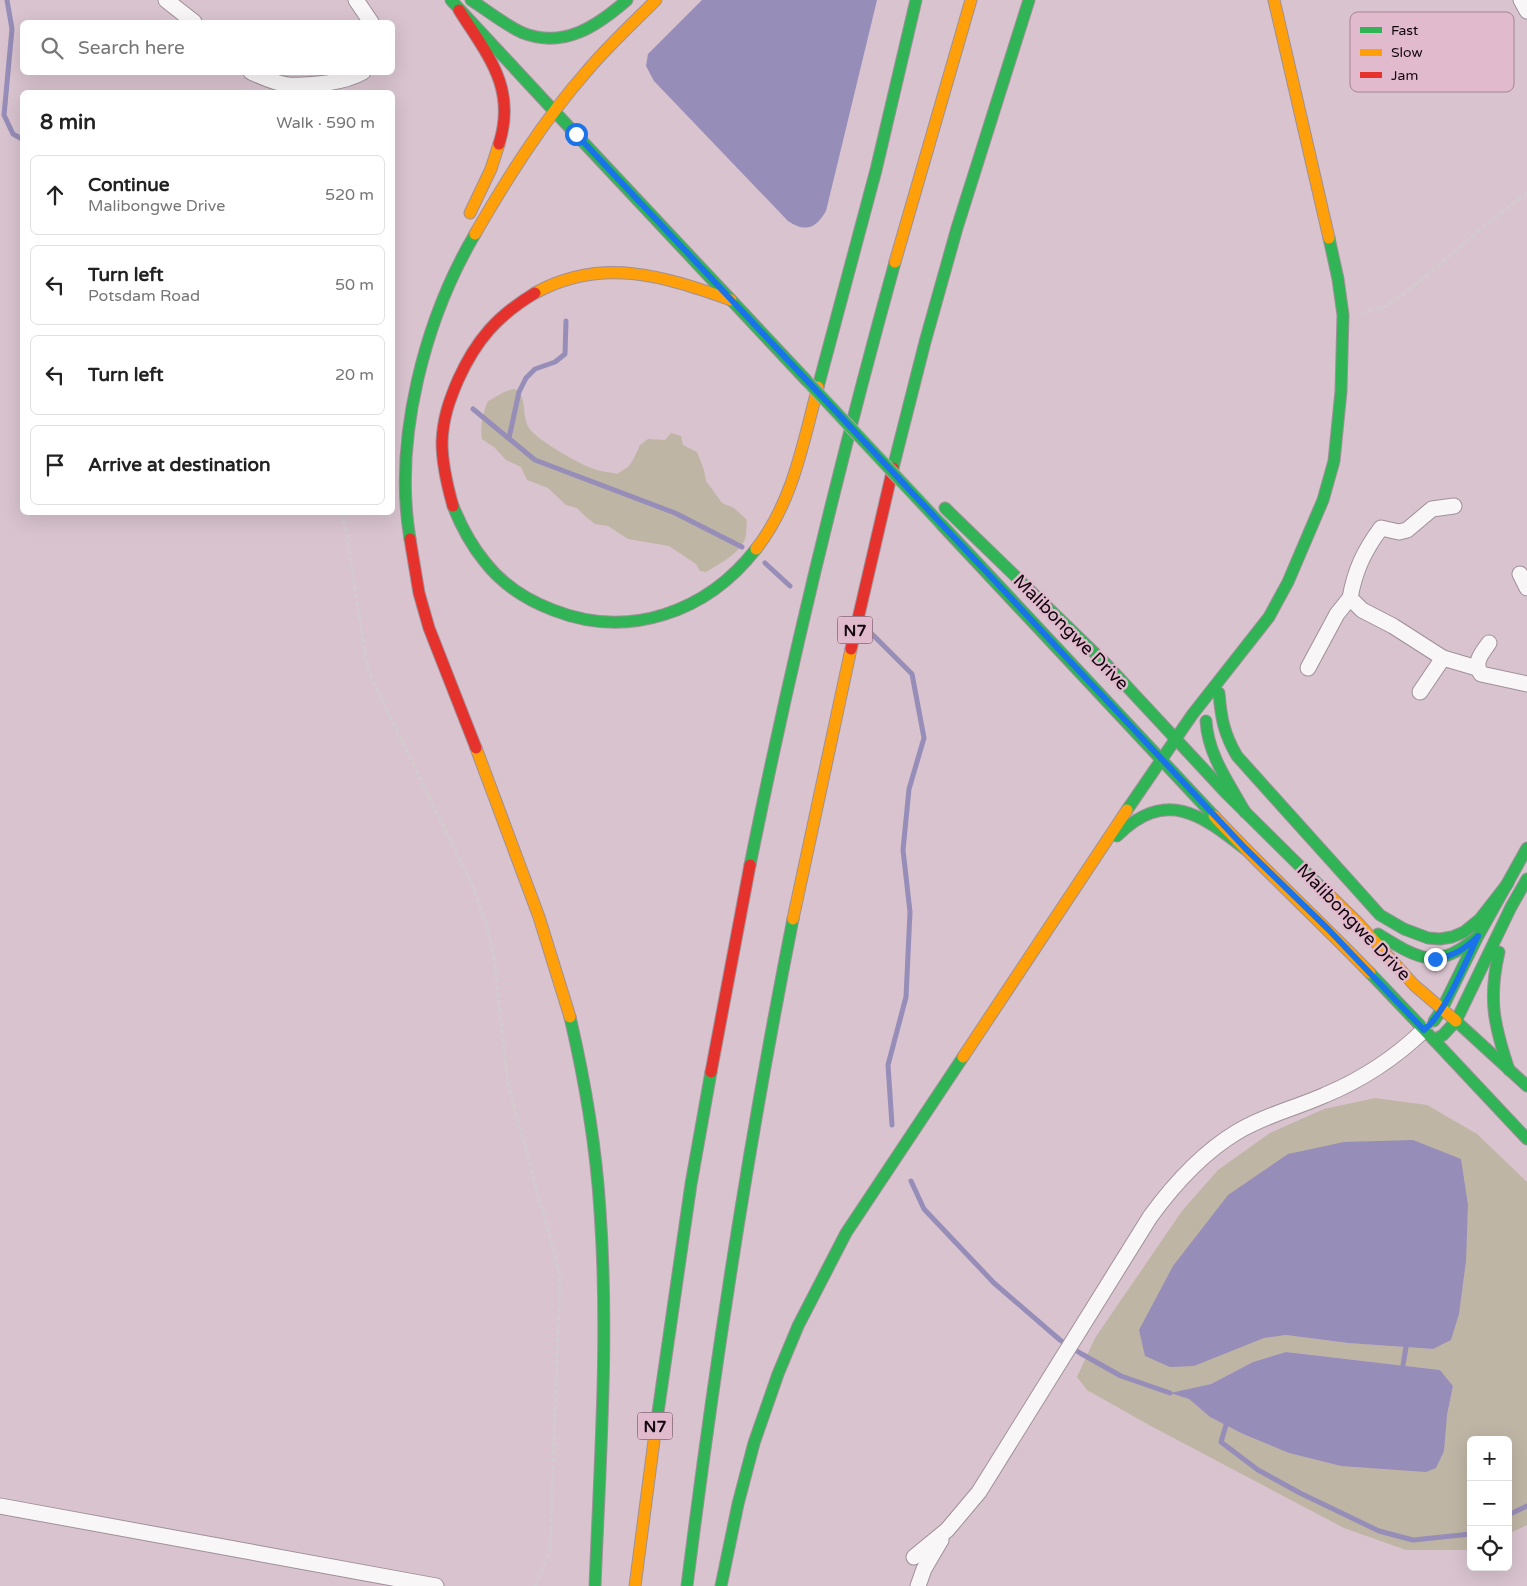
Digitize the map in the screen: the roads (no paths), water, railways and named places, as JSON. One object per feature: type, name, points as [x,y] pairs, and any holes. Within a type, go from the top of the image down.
[{"type":"main road","points":[[451,0],[494,66],[505,109],[504,131],[500,150],[466,220]]},
{"type":"main road","points":[[471,0],[522,32],[531,36],[553,39],[573,36],[593,28],[627,0]]},
{"type":"main road","points":[[471,0],[502,34]]},
{"type":"main road","points":[[595,1586],[605,1291],[602,1218],[585,1087],[570,1014],[540,916],[430,628],[418,585],[408,528],[406,498],[407,454],[414,393],[428,339],[452,276],[506,180],[543,126],[587,70],[656,0]]},
{"type":"main road","points":[[731,300],[684,284],[639,274],[597,273],[570,277],[541,289],[514,305],[490,326],[466,359],[446,408],[442,436],[443,471],[450,501],[461,528],[477,554],[497,577],[532,602],[551,612],[604,623],[627,623],[650,619],[686,607],[720,585],[753,554],[769,530],[792,484],[874,180],[916,0]]},
{"type":"main road","name":"N7","points":[[635,1586],[653,1437],[705,1099],[736,930],[772,755],[842,452],[888,280],[970,0]]},
{"type":"main road","name":"N7","points":[[687,1586],[708,1423],[748,1160],[783,966],[814,813],[865,584],[906,421],[957,229],[1029,0]]},
{"type":"main road","points":[[721,1586],[737,1508],[760,1424],[786,1352],[810,1299],[846,1233],[1161,759],[1270,616],[1288,582],[1323,500],[1334,461],[1339,427],[1343,315],[1336,270],[1274,0]]},
{"type":"main road","name":"Malibongwe Drive","points":[[459,10],[1245,848],[1328,929],[1527,1139]]},
{"type":"main road","points":[[452,276],[457,242]]},
{"type":"main road","points":[[811,365],[831,386]]},
{"type":"main road","points":[[844,401],[865,422]]},
{"type":"main road","points":[[885,444],[905,465]]},
{"type":"main road","name":"Malibongwe Drive","points":[[942,504],[1106,664],[1245,812],[1359,924],[1414,985],[1527,1086]]},
{"type":"main road","points":[[1238,658],[1207,718],[1206,728],[1219,765],[1245,812]]},
{"type":"main road","points":[[1219,693],[1222,728],[1237,756],[1380,915],[1405,931],[1424,938],[1437,939],[1453,936],[1465,931],[1477,922],[1508,883]]},
{"type":"main road","points":[[1101,849],[1136,819],[1159,811],[1179,810],[1204,817],[1245,848]]},
{"type":"main road","points":[[1527,848],[1478,936],[1442,1009],[1432,1024],[1429,1035],[1443,1035],[1456,1021],[1511,907],[1527,879]]},
{"type":"main road","points":[[1509,1070],[1497,1036],[1492,1012],[1492,982],[1511,907]]},
{"type":"main road","points":[[1359,924],[1422,958],[1435,959],[1454,954],[1464,949],[1478,936]]},
{"type":"street","points":[[166,0],[191,20]]},
{"type":"street","points":[[356,0],[370,20]]},
{"type":"street","points":[[1521,0],[1527,12]]},
{"type":"street","points":[[260,75],[288,85],[324,83],[352,78],[358,75]]},
{"type":"street","points":[[1308,668],[1337,614],[1350,598],[1354,576],[1370,542],[1381,528],[1399,532],[1407,530],[1432,510],[1454,506]]},
{"type":"street","points":[[1520,574],[1527,588]]},
{"type":"street","points":[[1350,598],[1362,610],[1393,626],[1443,658],[1477,668],[1481,674],[1527,684]]},
{"type":"street","points":[[1477,668],[1478,660],[1489,643]]},
{"type":"street","points":[[1420,692],[1443,658]]},
{"type":"street","points":[[914,1557],[962,1514],[978,1492],[1150,1217],[1195,1164],[1223,1141],[1248,1126],[1274,1113],[1342,1088],[1407,1046],[1429,1035]]},
{"type":"street","points":[[0,1506],[436,1586]]},
{"type":"street","points":[[918,1586],[924,1569],[946,1530]]},
{"type":"waterway","points":[[7,0],[12,29],[4,115],[13,134],[20,138]]},
{"type":"waterway","points":[[509,438],[519,392],[526,378],[535,369],[555,362],[565,354],[566,321]]},
{"type":"waterway","points":[[473,409],[535,460],[675,513],[742,547]]},
{"type":"waterway","points":[[765,563],[790,586]]},
{"type":"waterway","points":[[872,634],[912,674],[924,738],[909,789],[903,850],[910,912],[906,997],[888,1065],[892,1125]]},
{"type":"waterway","points":[[911,1181],[924,1209],[994,1283],[1060,1340],[1121,1376],[1170,1393]]},
{"type":"waterway","points":[[1403,1365],[1406,1347]]},
{"type":"waterway","points":[[1226,1425],[1221,1442],[1258,1470],[1300,1493],[1379,1531],[1413,1540],[1467,1534]]},
{"type":"waterway","points":[[1512,1513],[1527,1506]]}]
